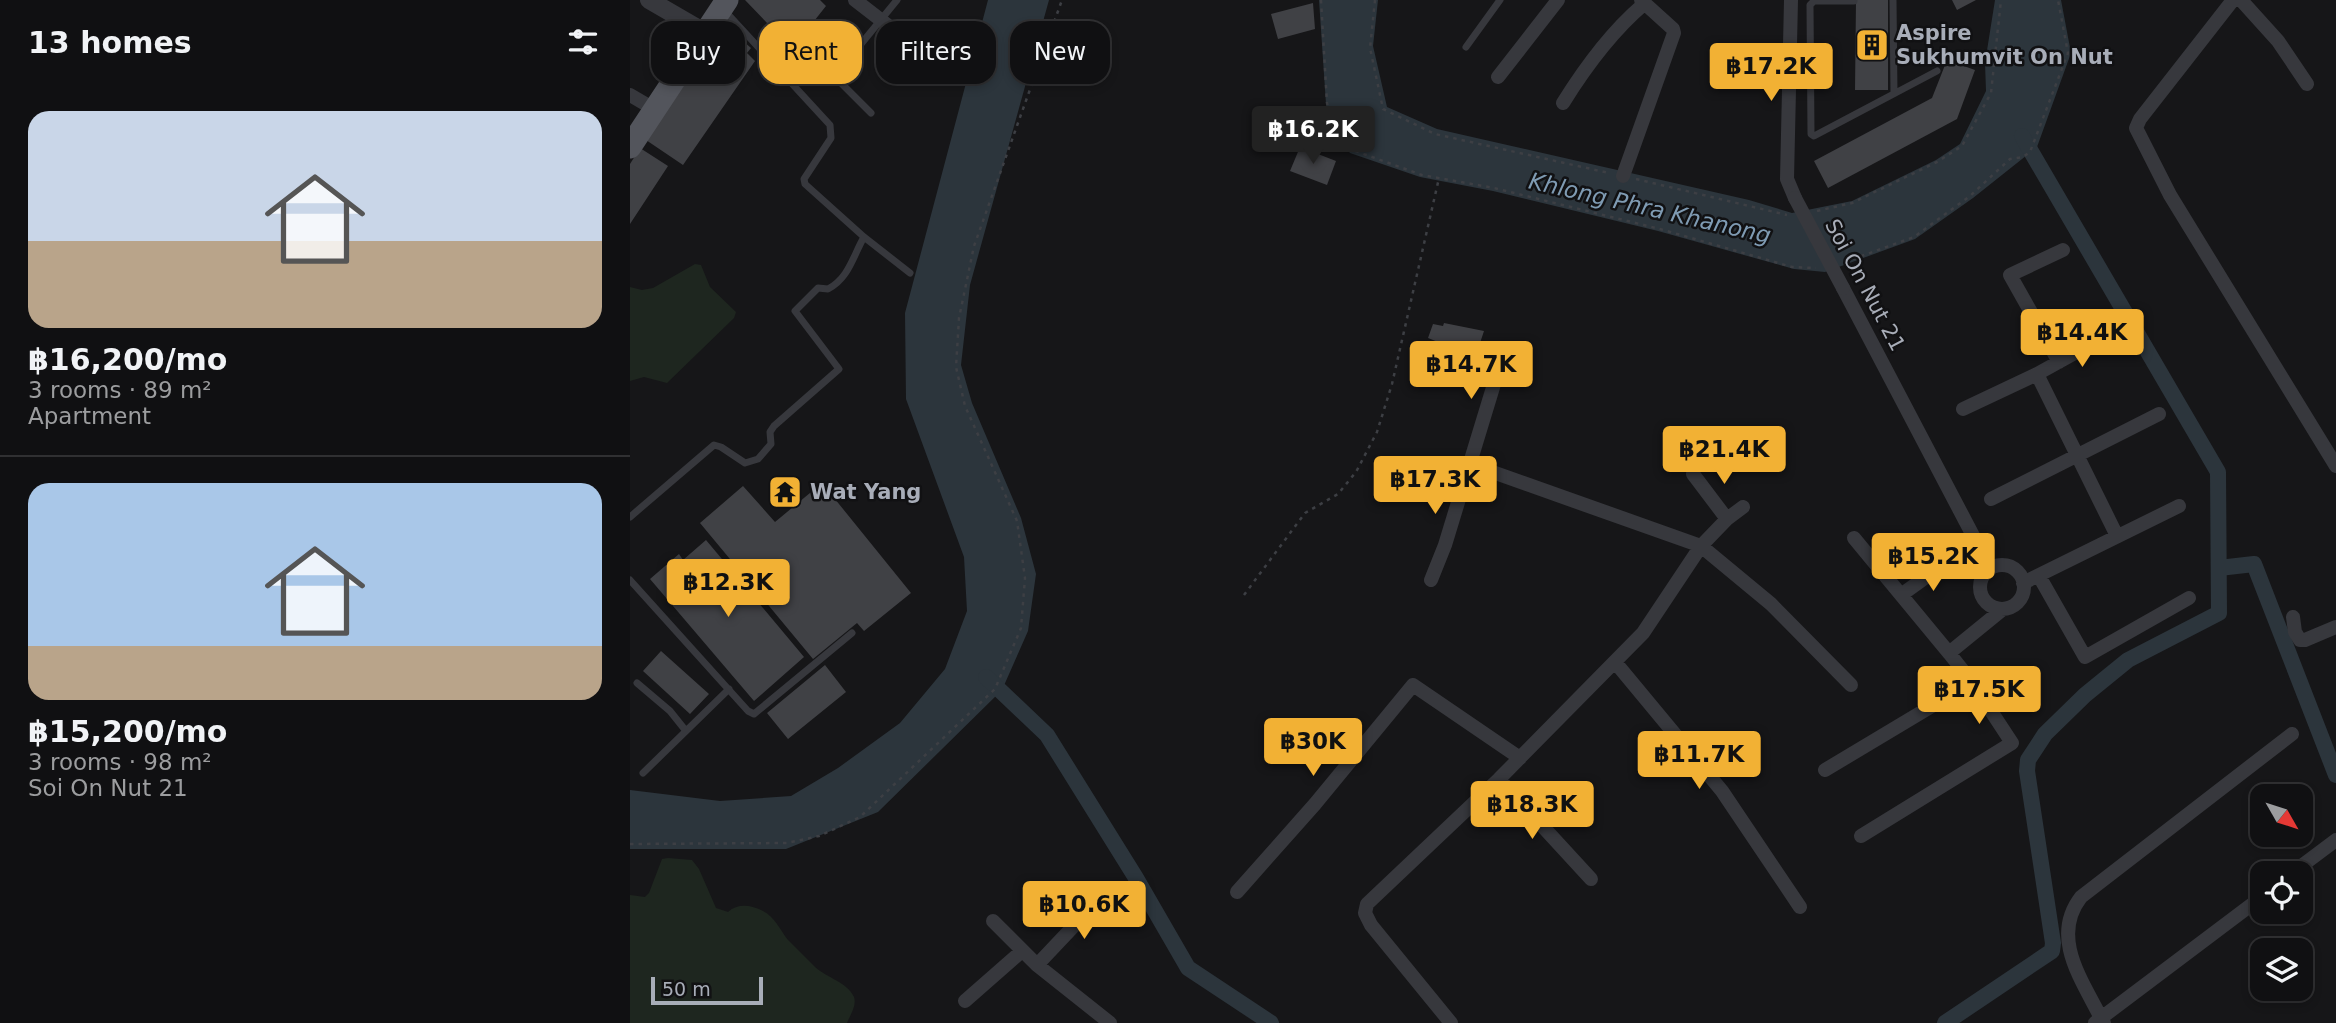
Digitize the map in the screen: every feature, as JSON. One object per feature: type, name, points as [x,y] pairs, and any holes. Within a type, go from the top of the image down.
[{"type":"main road","points":[[707,21],[721,3]]},
{"type":"main road","points":[[630,122],[657,84]]},
{"type":"main road","points":[[630,147],[643,102]]},
{"type":"street","points":[[649,0],[685,21]]},
{"type":"street","points":[[855,0],[882,21]]},
{"type":"street","points":[[1498,77],[1558,0]]},
{"type":"street","name":"Soi On Nut 21","points":[[1791,0],[1787,179],[1990,568]]},
{"type":"street","points":[[2233,0],[2140,119],[2136,128],[2170,195],[2336,467]]},
{"type":"street","points":[[2241,0],[2278,41],[2307,83]]},
{"type":"street","points":[[1563,103],[1619,25],[1643,2],[1673,29],[1674,33],[1623,176]]},
{"type":"street","points":[[2059,362],[2010,275],[2063,250]]},
{"type":"street","points":[[1963,409],[2037,374],[2111,333]]},
{"type":"street","points":[[1431,580],[1445,545],[1505,348]]},
{"type":"street","points":[[2037,374],[2117,537]]},
{"type":"street","points":[[1991,499],[2159,415]]},
{"type":"street","points":[[1470,464],[1701,546],[1771,604],[1851,685]]},
{"type":"street","points":[[1693,474],[1727,519]]},
{"type":"street","points":[[2024,583],[2179,506]]},
{"type":"street","points":[[1451,1023],[1371,925],[1364,910],[1369,901],[1499,779],[1643,633],[1701,546],[1743,507]]},
{"type":"street","points":[[1854,538],[1972,682],[2012,743],[1861,836]]},
{"type":"street","points":[[1901,595],[1944,564]]},
{"type":"street","points":[[1949,653],[2003,609],[2017,603],[2021,597],[2024,583],[2017,570],[2011,566],[1997,565],[1990,568],[1981,579],[1980,593],[1989,605],[2003,609]]},
{"type":"street","points":[[2039,576],[2085,657],[2189,598]]},
{"type":"street","points":[[2293,617],[2295,632],[2300,640],[2336,627]]},
{"type":"street","points":[[1615,662],[1722,790],[1800,907]]},
{"type":"street","points":[[1825,770],[1972,682]]},
{"type":"street","points":[[1237,892],[1315,804],[1413,685],[1520,758]]},
{"type":"street","points":[[2250,905],[2100,1021],[2068,947],[2068,920],[2073,907],[2081,897],[2292,734]]},
{"type":"street","points":[[1499,779],[1591,879]]},
{"type":"street","points":[[2308,861],[2336,840]]},
{"type":"street","points":[[1037,965],[1105,893]]},
{"type":"street","points":[[993,921],[1037,965],[1110,1023]]},
{"type":"street","points":[[965,1001],[1022,951]]},
{"type":"lane","points":[[882,21],[897,0]]},
{"type":"lane","points":[[1466,47],[1500,0]]},
{"type":"lane","points":[[1893,0],[1894,93]]},
{"type":"lane","points":[[1854,1],[1814,1],[1810,5],[1810,133],[1814,136],[1937,71]]},
{"type":"lane","points":[[721,3],[830,125],[831,138],[804,179],[804,184],[910,273]]},
{"type":"lane","points":[[871,113],[839,82],[839,76],[844,66],[876,28]]},
{"type":"lane","points":[[630,517],[714,445],[745,463],[758,459],[770,446],[770,432],[774,426],[839,369],[796,312],[818,289],[828,289],[842,279],[851,267],[864,237]]},
{"type":"lane","points":[[630,580],[748,711],[757,713],[852,633]]},
{"type":"lane","points":[[637,683],[670,711],[687,731]]},
{"type":"lane","points":[[643,773],[729,689]]},
{"type":"path","points":[[630,844],[787,843],[819,836],[860,817],[995,689],[1021,628],[1025,578],[1017,522],[965,406],[956,367],[959,318],[974,246],[1062,0]]},
{"type":"path","points":[[1321,0],[1327,103],[1333,127],[1355,152],[1422,174],[1494,188],[1660,229],[1792,267],[1825,269]]},
{"type":"path","points":[[1375,0],[1370,48],[1383,109],[1435,134],[1791,216]]},
{"type":"path","points":[[1815,211],[1852,203],[1937,163],[1962,146],[1991,93],[2001,0]]},
{"type":"path","points":[[1835,265],[1914,237],[1970,196],[2010,159],[2023,157],[2030,152],[2068,53],[2058,0]]},
{"type":"path","points":[[1244,595],[1305,513],[1338,494],[1344,487],[1356,472],[1377,432],[1392,384],[1439,178]]},
{"type":"shaded area","points":[[695,264],[701,265],[710,287],[736,312],[734,318],[667,383],[644,377],[630,381],[630,287],[642,290],[653,288]]},
{"type":"shaded area","points":[[662,859],[692,860],[699,869],[716,908],[728,912],[736,907],[749,906],[771,917],[788,940],[815,967],[851,992],[855,1004],[847,1023],[630,1023],[630,895],[645,897]]},
{"type":"water","points":[[988,0],[1049,0],[1043,21],[1010,21],[1010,84],[1026,84],[970,285],[961,365],[972,403],[1021,518],[1036,574],[1028,631],[1002,690],[878,812],[786,849],[630,849],[630,790],[720,801],[791,796],[838,768],[900,723],[945,669],[967,611],[964,557],[906,399],[905,313],[966,84],[996,84],[996,21],[982,21]]},
{"type":"water","name":"Khlong Phra Khanong","points":[[1319,0],[1378,0],[1373,46],[1387,107],[1437,129],[1749,200],[1792,213],[1852,201],[1936,160],[1960,144],[1986,91],[1985,63],[1995,0],[2061,0],[2071,53],[2037,147],[1973,198],[1915,239],[1825,272],[1794,269],[1658,231],[1493,191],[1420,177],[1350,153],[1331,131],[1326,104]]},
{"type":"building","points":[[745,0],[820,0],[826,6],[814,21],[765,21]]},
{"type":"building","name":"Aspire Sukhumvit On Nut","points":[[1856,0],[1888,0],[1888,90],[1855,90]]},
{"type":"building","points":[[1952,0],[1976,0],[1957,10]]},
{"type":"building","points":[[1313,3],[1315,29],[1278,39],[1271,14]]},
{"type":"building","points":[[745,43],[751,48],[747,53],[755,61],[745,75]]},
{"type":"building","points":[[1947,60],[1975,70],[1957,119],[1828,188],[1814,161],[1932,98]]},
{"type":"building","points":[[684,84],[739,84],[683,165],[646,140]]},
{"type":"building","points":[[1300,147],[1336,161],[1327,185],[1290,171]]},
{"type":"building","points":[[640,148],[668,166],[630,224],[630,164]]},
{"type":"building","points":[[1444,323],[1484,331],[1474,361],[1455,354],[1457,348],[1453,347],[1451,351],[1437,347],[1438,342],[1428,338],[1433,324],[1443,326]]},
{"type":"building","points":[[822,483],[911,593],[864,631],[857,623],[813,659],[700,523],[743,486],[775,522]]},
{"type":"building","points":[[706,540],[804,657],[754,701],[650,579],[679,554],[683,560]]},
{"type":"building","points":[[661,651],[709,694],[690,714],[643,671]]},
{"type":"building","points":[[825,665],[846,692],[788,739],[767,713]]},
{"type":"waterway","points":[[1945,1023],[2052,951],[2027,771],[2028,760],[2045,734],[2085,695],[2128,660],[2219,613],[2218,472],[2022,136]]},
{"type":"waterway","points":[[2219,568],[2254,564],[2336,775]]},
{"type":"waterway","points":[[986,677],[1047,735],[1136,878],[1188,968],[1271,1023]]},
{"type":"place","name":"Aspire Sukhumvit On Nut","points":[[1872,45]]},
{"type":"place","name":"Wat Yang","points":[[785,492]]}]
